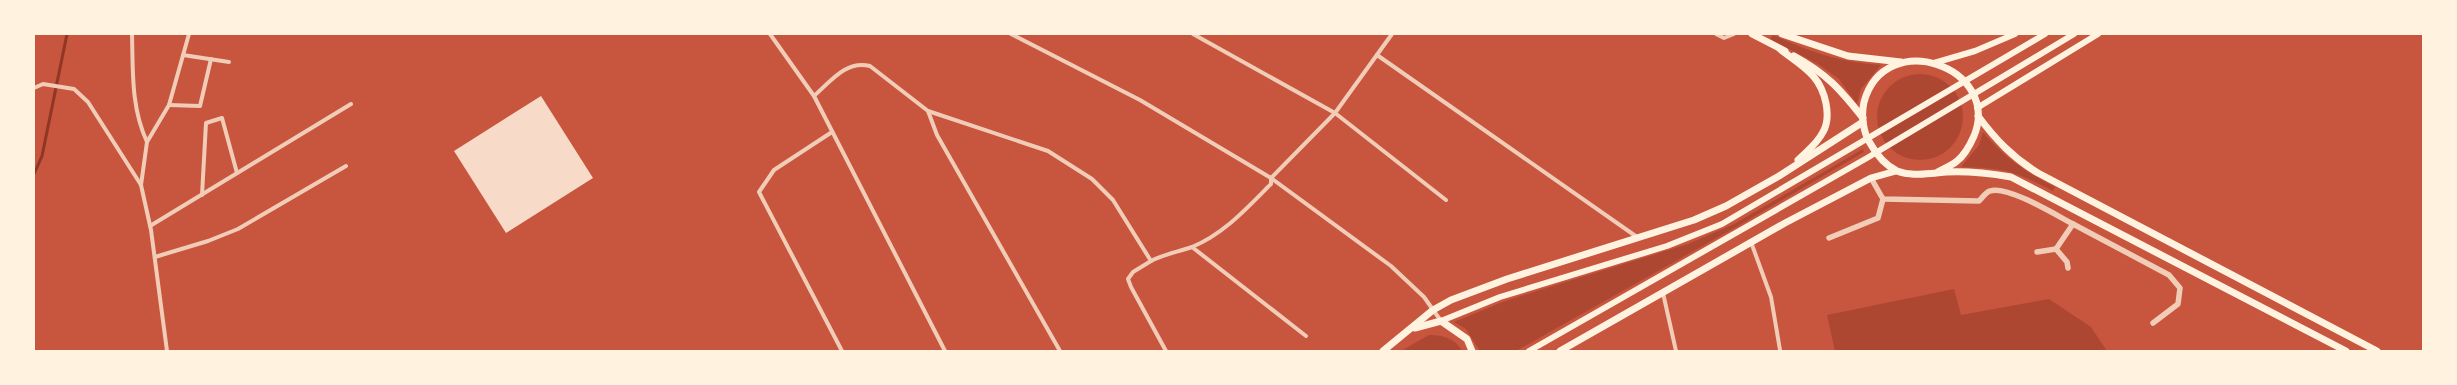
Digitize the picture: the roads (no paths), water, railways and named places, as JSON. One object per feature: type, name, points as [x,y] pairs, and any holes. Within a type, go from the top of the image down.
[{"type":"highway","points":[[1752,34],[1816,68],[1837,85],[1863,120]]},
{"type":"highway","points":[[1782,34],[1848,56],[1901,62],[1918,60],[1934,63],[1950,69],[1962,78],[1972,92],[1977,108],[1977,129],[1969,148],[1958,161],[1936,173]]},
{"type":"highway","points":[[1778,176],[1814,145],[1824,131],[1826,115],[1821,86],[1813,76],[1780,49]]},
{"type":"highway","points":[[1901,62],[1886,70],[1874,83],[1864,102],[1863,120],[1867,139],[1877,156],[1896,170],[1919,174],[1988,173],[2011,177],[2346,351]]},
{"type":"highway","points":[[1978,116],[1998,142],[2018,161],[2038,173],[2378,351]]},
{"type":"highway","points":[[1383,351],[1413,328],[1433,310],[1451,300],[1507,279],[1639,239],[1719,209],[1778,176],[1863,120]]},
{"type":"highway","points":[[1560,351],[1751,242],[1872,178],[1896,170]]},
{"type":"highway","points":[[1413,328],[1441,321],[1467,340],[1472,351]]},
{"type":"main road","points":[[1934,63],[1975,51],[2015,34]]},
{"type":"main road","points":[[1441,321],[1500,297],[1667,246],[1722,224],[2045,34]]},
{"type":"main road","points":[[1530,351],[1867,158],[1988,87],[2074,34]]},
{"type":"main road","points":[[1977,108],[2098,34]]},
{"type":"street","points":[[132,34],[134,95],[139,126],[147,142]]},
{"type":"street","points":[[141,185],[147,142],[169,104],[189,34]]},
{"type":"street","points":[[770,34],[814,96],[945,351]]},
{"type":"street","points":[[1011,34],[1140,100],[1271,178],[1391,266],[1424,297],[1441,321]]},
{"type":"street","points":[[1193,34],[1335,113],[1446,200]]},
{"type":"street","points":[[1166,351],[1131,287],[1128,278],[1133,272],[1151,261],[1192,247],[1221,230],[1239,217],[1271,184],[1271,178],[1335,113],[1392,34]]},
{"type":"street","points":[[1716,34],[1724,38],[1734,34]]},
{"type":"street","points":[[183,55],[229,62]]},
{"type":"street","points":[[1377,55],[1639,239]]},
{"type":"street","points":[[169,104],[200,106],[211,59]]},
{"type":"street","points":[[814,96],[847,67],[859,63],[870,66],[928,111],[1048,151],[1092,179],[1113,200],[1151,261]]},
{"type":"street","points":[[34,88],[43,84],[74,89],[88,102],[141,185],[155,257],[167,351]]},
{"type":"street","points":[[150,226],[351,104]]},
{"type":"street","points":[[928,111],[937,134],[1060,351]]},
{"type":"street","points":[[202,194],[206,122],[222,118],[237,173]]},
{"type":"street","points":[[832,132],[774,170],[759,192],[842,351]]},
{"type":"street","points":[[155,257],[208,241],[238,229],[346,166]]},
{"type":"street","points":[[1829,238],[1878,218],[1883,198],[1872,178]]},
{"type":"street","points":[[1883,198],[1979,201],[1989,191],[1999,190],[2039,206],[2169,275],[2180,288],[2178,304],[2152,323]]},
{"type":"street","points":[[2037,252],[2056,249],[2072,224]]},
{"type":"street","points":[[1751,242],[1772,297],[1780,350]]},
{"type":"street","points":[[1192,247],[1306,336]]},
{"type":"street","points":[[2056,249],[2067,262],[2068,268]]},
{"type":"street","points":[[1663,293],[1676,351]]},
{"type":"waterway","points":[[34,174],[42,156],[67,34]]}]
